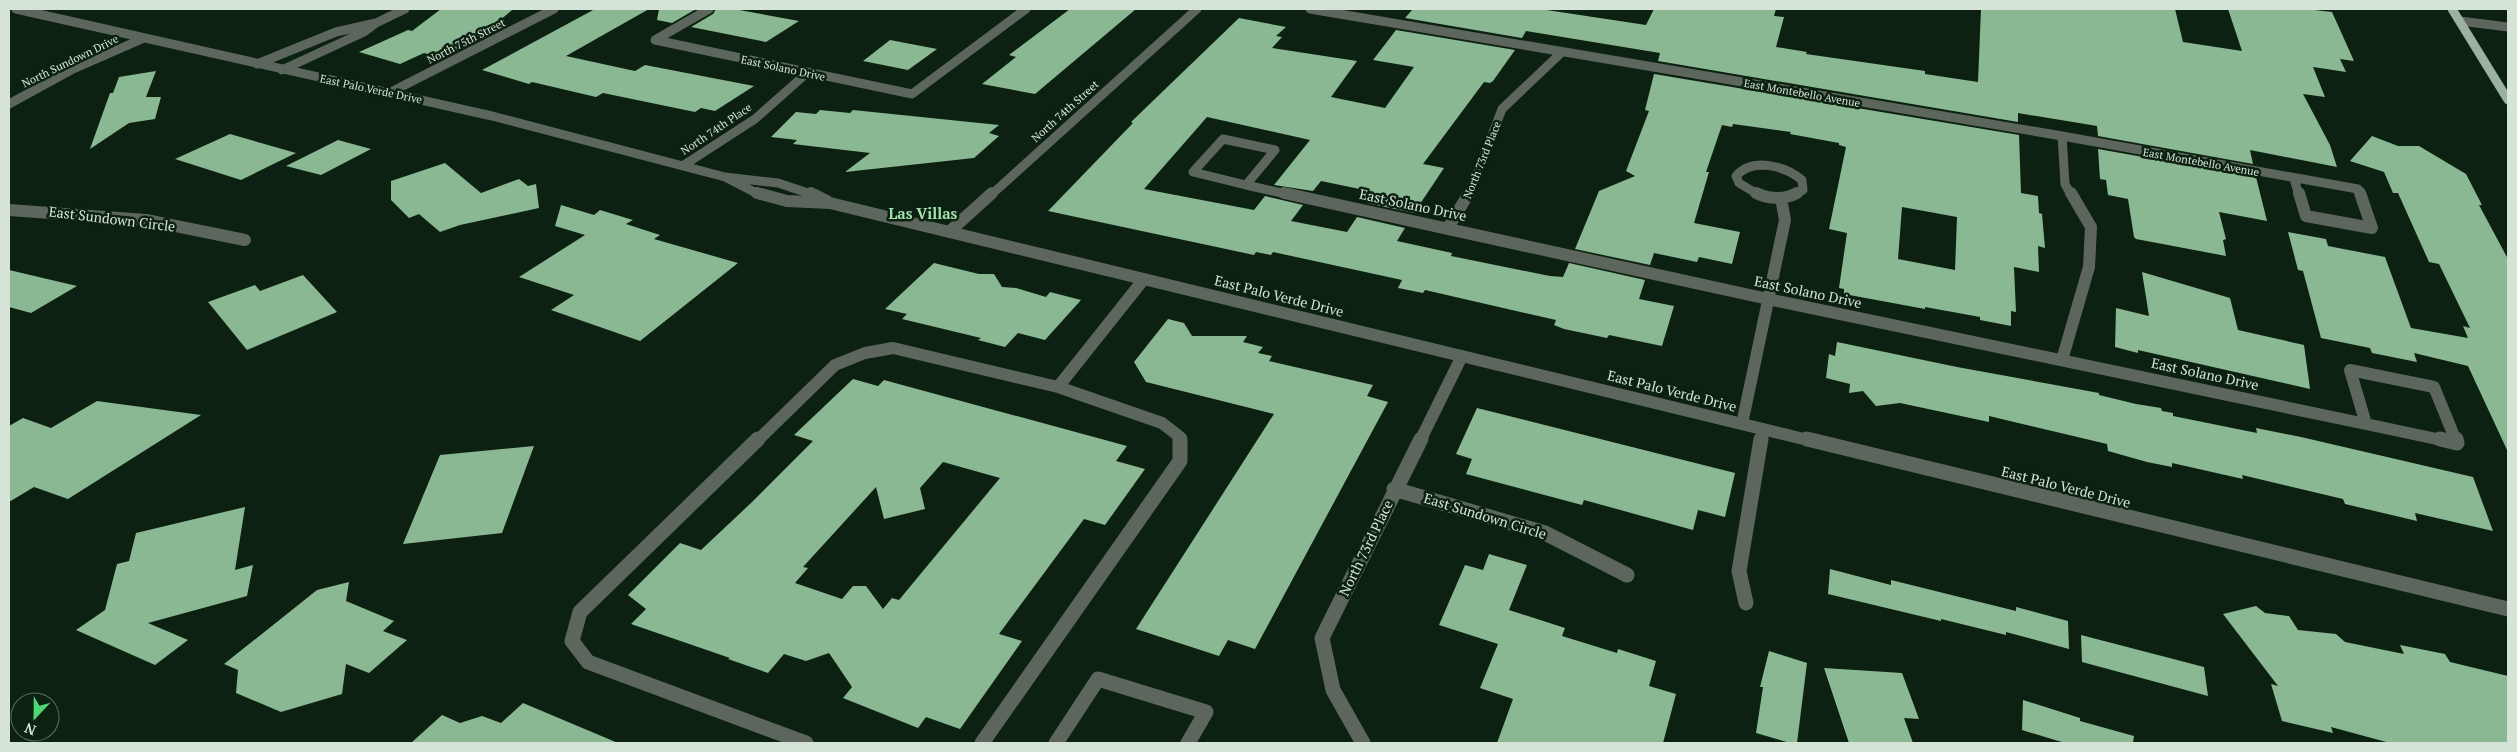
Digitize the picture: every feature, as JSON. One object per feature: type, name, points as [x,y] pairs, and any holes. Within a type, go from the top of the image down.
[{"type":"main road","points":[[2452,9],[2508,100]]},
{"type":"street","name":"East Palo Verde Drive","points":[[16,9],[492,116],[725,176],[759,178],[800,188],[830,203]]},
{"type":"street","points":[[282,70],[364,32],[376,23],[405,9]]},
{"type":"street","name":"North 75th Street","points":[[389,93],[554,9]]},
{"type":"street","name":"East Solano Drive","points":[[709,9],[655,40],[912,94],[1026,9]]},
{"type":"street","name":"North 74th Street","points":[[949,232],[1197,9]]},
{"type":"street","name":"East Montebello Avenue","points":[[1310,9],[2062,136],[2358,189],[2372,228],[2306,216],[2294,178]]},
{"type":"street","points":[[2460,21],[2508,27]]},
{"type":"street","points":[[257,64],[336,32],[376,23]]},
{"type":"street","name":"North Sundown Drive","points":[[9,104],[71,70],[142,38]]},
{"type":"street","name":"North 73rd Place","points":[[1448,228],[1468,197],[1502,109],[1562,52]]},
{"type":"street","name":"North 74th Place","points":[[684,165],[756,119],[807,73]]},
{"type":"street","points":[[2062,136],[2065,184],[2091,226],[2089,267],[2062,360]]},
{"type":"street","name":"East Solano Drive","points":[[1246,185],[1275,150],[1223,139],[1193,172],[1246,185],[1768,299],[2366,424],[2457,442],[2434,387],[2350,370],[2366,424]]},
{"type":"street","points":[[1758,165],[1779,168],[1797,175],[1802,180],[1803,190],[1791,197],[1781,198],[1769,198],[1747,191],[1736,180],[1736,174],[1740,170],[1758,165]]},
{"type":"street","name":"East Palo Verde Drive","points":[[725,176],[746,191],[790,202],[830,203],[2508,610]]},
{"type":"street","points":[[1742,424],[1785,220],[1781,198]]},
{"type":"street","name":"East Sundown Circle","points":[[9,210],[44,211],[146,220],[245,240]]},
{"type":"street","points":[[1058,387],[1144,278]]},
{"type":"street","points":[[806,743],[588,662],[572,641],[580,612],[835,365],[865,352],[893,348],[1058,387],[1162,423],[1180,437],[1180,462],[982,743]]},
{"type":"street","name":"North 73rd Place","points":[[1363,743],[1333,690],[1322,638],[1394,488],[1462,356]]},
{"type":"street","points":[[1746,603],[1739,571],[1763,429]]},
{"type":"street","name":"East Sundown Circle","points":[[1394,488],[1545,533],[1627,575]]},
{"type":"street","points":[[1056,743],[1098,679],[1206,712],[1188,743]]},
{"type":"building","points":[[441,9],[512,10],[472,44],[442,59],[424,53],[400,64],[359,52],[408,30],[412,31]]},
{"type":"building","points":[[595,9],[649,9],[566,56],[635,71],[645,65],[754,86],[715,111],[701,108],[695,112],[603,93],[596,97],[532,82],[529,84],[482,70]]},
{"type":"building","points":[[659,9],[696,9],[672,23],[657,20]]},
{"type":"building","points":[[716,9],[734,9],[799,21],[766,42],[691,27],[713,14]]},
{"type":"building","points":[[1070,9],[1136,9],[1035,94],[982,84],[1016,57],[1009,55]]},
{"type":"building","points":[[1413,9],[1540,9],[1646,25],[1654,9],[1776,9],[1774,16],[1784,17],[1776,47],[1807,52],[1806,54],[1925,71],[1925,74],[1978,82],[1981,9],[2175,9],[2183,42],[2242,51],[2228,9],[2306,9],[2332,12],[2354,61],[2340,59],[2346,72],[2313,67],[2325,97],[2303,94],[2330,145],[2337,167],[2250,150],[2253,164],[2098,136],[2097,126],[2018,113],[2018,122],[1658,61],[1660,53],[1526,31],[1522,38],[1405,18]]},
{"type":"building","points":[[1239,18],[1286,27],[1276,36],[1282,37],[1272,48],[1357,61],[1331,97],[1385,108],[1414,67],[1373,60],[1396,30],[1515,50],[1493,81],[1490,83],[1484,82],[1423,164],[1444,168],[1414,213],[1367,203],[1374,192],[1321,181],[1313,191],[1274,185],[1310,140],[1207,117],[1144,189],[1254,210],[1265,196],[1303,205],[1291,221],[1347,232],[1357,217],[1405,228],[1397,241],[1452,253],[1451,256],[1550,276],[1563,277],[1569,263],[1645,280],[1639,299],[1674,306],[1662,346],[1609,335],[1607,338],[1564,329],[1554,325],[1556,320],[1425,290],[1423,293],[1398,288],[1402,280],[1273,252],[1271,255],[1256,252],[1254,255],[1048,211],[1133,123],[1131,122]]},
{"type":"building","points":[[890,40],[937,49],[908,70],[863,61]]},
{"type":"building","points":[[156,71],[146,97],[161,97],[155,119],[129,123],[90,149],[110,93],[113,93],[119,77]]},
{"type":"building","points":[[1654,74],[2019,135],[2021,193],[2038,196],[2039,213],[2042,214],[2045,248],[2038,246],[2039,272],[2014,267],[2016,312],[2011,311],[2011,326],[1980,320],[1980,317],[1844,294],[1844,289],[1839,288],[1847,233],[1829,229],[1846,147],[1839,145],[1839,143],[1790,134],[1791,132],[1733,124],[1732,127],[1722,125],[1706,172],[1709,172],[1694,223],[1740,232],[1732,264],[1699,257],[1697,262],[1654,253],[1650,265],[1575,249],[1599,191],[1635,176],[1626,171],[1649,111],[1645,110]],"holes":[[[1902,207],[1957,217],[1955,270],[1898,259]]]},
{"type":"building","points":[[820,110],[850,113],[853,110],[999,125],[989,133],[999,136],[974,158],[845,172],[870,153],[793,144],[797,140],[771,137],[796,112],[816,114]]},
{"type":"building","points":[[230,134],[296,153],[241,180],[175,159]]},
{"type":"building","points":[[2372,136],[2398,146],[2419,146],[2466,174],[2482,205],[2479,205],[2508,259],[2508,452],[2468,366],[2414,353],[2417,362],[2372,353],[2370,348],[2321,338],[2303,271],[2298,270],[2288,232],[2326,239],[2328,246],[2385,257],[2411,328],[2468,338],[2463,326],[2470,328],[2439,264],[2429,262],[2398,193],[2393,193],[2384,172],[2350,161]]},
{"type":"building","points":[[338,140],[371,149],[321,175],[286,166]]},
{"type":"building","points":[[2098,149],[2256,177],[2267,221],[2219,212],[2226,239],[2223,240],[2226,256],[2136,239],[2134,237],[2128,199],[2108,195],[2106,180],[2100,179]]},
{"type":"building","points":[[445,163],[481,193],[519,179],[528,186],[536,184],[539,208],[460,225],[440,232],[419,214],[409,218],[391,200],[391,181]]},
{"type":"building","points":[[561,205],[594,215],[600,210],[633,220],[626,224],[660,235],[654,239],[738,263],[640,341],[551,310],[574,295],[519,277],[585,235],[555,226]]},
{"type":"building","points":[[934,263],[979,274],[994,274],[1002,287],[1016,288],[1046,297],[1050,292],[1081,300],[1045,340],[1018,333],[1005,347],[978,340],[981,338],[902,319],[907,314],[885,309]]},
{"type":"building","points":[[9,270],[77,286],[31,313],[9,307]]},
{"type":"building","points":[[2142,272],[2230,298],[2238,330],[2304,345],[2310,389],[2138,350],[2138,353],[2115,347],[2116,308],[2149,316]]},
{"type":"building","points":[[303,275],[337,312],[247,350],[208,302],[255,285],[260,291]]},
{"type":"building","points":[[1168,319],[1184,323],[1192,336],[1247,336],[1243,342],[1263,347],[1258,353],[1272,356],[1269,361],[1373,385],[1367,396],[1388,402],[1255,649],[1228,640],[1219,656],[1136,629],[1274,414],[1146,382],[1134,362]]},
{"type":"building","points":[[1837,342],[1957,367],[2099,393],[2099,395],[2136,404],[2161,408],[2162,411],[2173,413],[2173,416],[2257,433],[2256,428],[2301,437],[2473,477],[2493,531],[2415,513],[2417,521],[2345,504],[2343,499],[2242,475],[2243,479],[2172,463],[2172,467],[2147,462],[2108,451],[2107,444],[1989,416],[1989,422],[1900,403],[1876,406],[1863,391],[1849,393],[1850,384],[1826,378],[1829,354],[1835,356]]},
{"type":"building","points":[[853,379],[878,386],[884,380],[1127,446],[1116,461],[1145,469],[1105,525],[1084,519],[999,634],[1022,641],[960,729],[926,717],[918,728],[843,698],[852,687],[829,653],[806,661],[784,654],[768,673],[631,624],[646,609],[628,595],[680,543],[701,550],[813,441],[794,435]],"holes":[[[943,462],[1000,478],[899,600],[892,598],[883,609],[866,586],[853,586],[842,599],[795,583],[808,568],[803,567],[876,487],[884,519],[925,509],[920,488]]]},
{"type":"building","points":[[97,401],[201,415],[68,499],[34,487],[9,502],[9,426],[23,418],[51,428]]},
{"type":"building","points":[[1477,408],[1735,473],[1725,517],[1698,510],[1693,530],[1584,500],[1582,505],[1466,474],[1472,459],[1456,454]]},
{"type":"building","points":[[534,446],[502,533],[403,544],[440,455]]},
{"type":"building","points":[[245,507],[235,570],[253,565],[247,596],[148,623],[188,640],[155,665],[76,630],[105,610],[117,564],[129,561],[136,533]]},
{"type":"building","points":[[1489,554],[1527,565],[1509,610],[1565,628],[1562,636],[1617,653],[1618,649],[1656,661],[1649,686],[1676,694],[1663,743],[1497,743],[1513,699],[1480,688],[1498,644],[1439,625],[1465,565],[1483,570]]},
{"type":"building","points":[[1830,569],[1891,585],[1891,580],[2016,611],[2016,607],[2068,621],[2069,649],[2006,632],[2006,635],[1828,594]]},
{"type":"building","points":[[349,582],[346,601],[394,621],[383,631],[407,640],[369,673],[346,664],[342,694],[281,712],[236,693],[238,670],[224,664],[317,590]]},
{"type":"building","points":[[2256,606],[2265,613],[2289,616],[2298,630],[2336,634],[2345,642],[2404,654],[2400,645],[2445,654],[2450,662],[2508,676],[2508,743],[2390,743],[2331,727],[2333,733],[2282,721],[2271,684],[2278,686],[2223,614]]},
{"type":"building","points":[[2081,635],[2204,667],[2208,696],[2082,662]]},
{"type":"building","points":[[1769,651],[1807,663],[1797,743],[1790,743],[1756,733],[1763,687],[1760,687]]},
{"type":"building","points":[[1824,668],[1902,673],[1919,719],[1904,718],[1913,743],[1849,743]]},
{"type":"building","points":[[2023,700],[2080,718],[2080,721],[2134,736],[2133,743],[2065,743],[2022,730]]},
{"type":"building","points":[[523,703],[618,743],[411,743],[442,715],[460,723],[482,716],[501,723]]},
{"type":"district","name":"Las Villas","points":[[923,214]]}]
